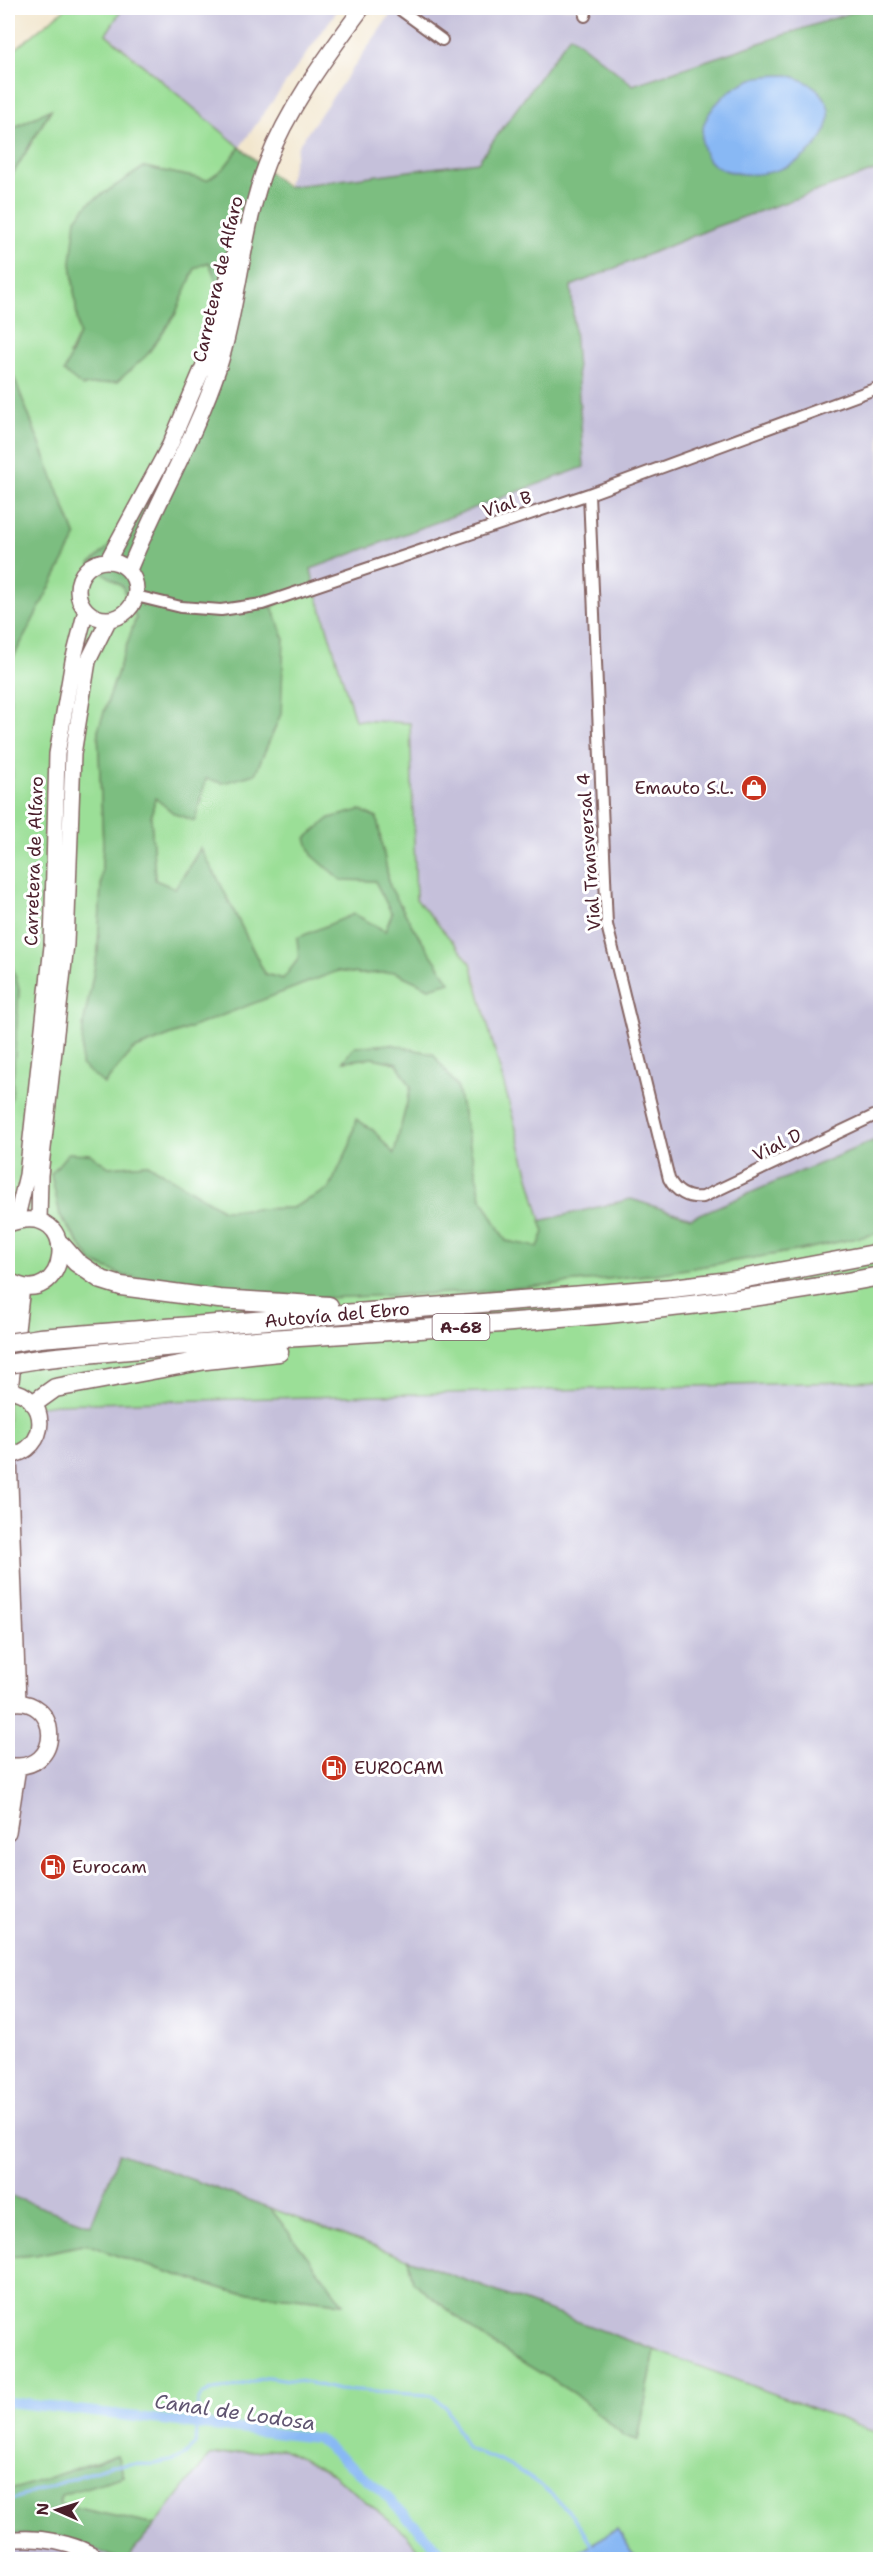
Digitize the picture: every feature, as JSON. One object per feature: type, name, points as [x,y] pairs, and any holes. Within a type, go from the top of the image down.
[{"type":"highway","points":[[61,1245],[76,1262],[102,1280],[121,1286],[219,1299],[331,1306],[386,1303],[417,1308]]},
{"type":"highway","name":"Autovía del Ebro","points":[[8,1343],[40,1338],[695,1285],[880,1253]]},
{"type":"highway","name":"Autovía del Ebro","points":[[8,1364],[39,1359],[675,1308],[807,1290],[880,1276]]},
{"type":"highway","points":[[34,1403],[56,1388],[79,1383],[206,1360],[335,1346],[429,1329]]},
{"type":"main road","name":"Carretera de Alfaro","points":[[108,560],[170,445],[207,358],[249,196],[267,149],[298,92],[356,8]]},
{"type":"main road","name":"Carretera de Alfaro","points":[[129,570],[151,517],[203,408],[219,366],[259,187],[267,163],[280,133],[305,91],[362,8]]},
{"type":"main road","points":[[108,560],[119,563],[129,570],[136,582],[136,596],[126,612],[109,619],[96,617],[86,610],[78,594],[80,578],[92,565],[108,560]]},
{"type":"main road","name":"Carretera de Alfaro","points":[[12,1222],[27,1175],[52,946],[57,754],[73,661],[86,610]]},
{"type":"main road","name":"Carretera de Alfaro","points":[[39,1221],[40,1174],[66,944],[73,754],[88,661],[109,619]]},
{"type":"main road","points":[[8,1832],[13,1766],[31,1765],[41,1758],[48,1747],[51,1734],[48,1722],[41,1711],[30,1704],[13,1703],[8,1456],[26,1450],[38,1434],[40,1423],[34,1403],[26,1395],[9,1390],[15,1283],[33,1287],[46,1281],[55,1273],[59,1265],[61,1245],[56,1234],[39,1221],[27,1219],[12,1222]]},
{"type":"main road","points":[[8,2540],[23,2538],[54,2541],[100,2559]]},
{"type":"street","points":[[398,8],[442,40]]},
{"type":"street","name":"Vial B","points":[[136,596],[181,607],[211,609],[262,604],[589,494],[880,387]]},
{"type":"street","name":"Vial Transversal 4","points":[[589,494],[607,925],[669,1179],[678,1191],[685,1195]]},
{"type":"street","name":"Vial D","points":[[685,1195],[697,1198],[710,1195],[880,1113]]},
{"type":"shaded area","points":[[123,8],[339,8],[240,147],[106,33]]},
{"type":"shaded area","points":[[395,8],[865,8],[633,85],[570,36],[478,162],[287,187],[298,146]]},
{"type":"shaded area","points":[[880,169],[880,1138],[691,1218],[631,1199],[540,1221],[472,963],[416,899],[410,724],[355,720],[310,569],[584,467],[571,286],[715,227]]},
{"type":"shaded area","points":[[880,1381],[880,2433],[119,2153],[91,2226],[8,2195],[8,1410],[56,1404]]},
{"type":"shaded area","points":[[281,2448],[332,2474],[407,2535],[426,2559],[127,2560],[209,2456]]},
{"type":"shaded area","points":[[8,2534],[63,2537],[119,2559],[8,2559]]},
{"type":"green space","points":[[66,8],[123,8],[106,34],[240,147],[224,168],[207,180],[144,167],[119,184],[71,262],[79,334],[69,355],[175,315],[195,268],[209,262],[218,285],[200,363],[175,424],[118,538],[91,565],[97,570],[106,567],[116,569],[136,618],[98,730],[103,844],[98,950],[83,1027],[104,1084],[133,1050],[337,971],[360,974],[395,972],[429,988],[414,929],[390,887],[377,818],[341,879],[375,881],[392,914],[385,931],[354,914],[299,958],[284,979],[265,974],[218,879],[200,849],[175,889],[155,880],[151,817],[155,798],[175,814],[206,779],[284,638],[272,607],[313,581],[355,720],[410,723],[416,899],[471,963],[544,1232],[538,1247],[506,1241],[481,1197],[457,1086],[391,1044],[344,1061],[373,1058],[397,1063],[411,1087],[394,1154],[373,1130],[356,1120],[350,1145],[329,1189],[292,1208],[223,1210],[148,1164],[109,1167],[90,1154],[59,1215],[92,1262],[125,1276],[476,1292],[656,1274],[801,1250],[880,1233],[880,1381],[56,1404],[28,1408],[30,1426],[28,1432],[20,1440],[8,1443],[8,1105],[12,1096],[19,989],[8,952],[8,801],[12,775],[9,666],[76,537],[8,362],[8,182],[51,110],[8,130],[8,55]]},
{"type":"green space","points":[[865,8],[880,8],[880,169],[715,227],[571,286],[584,467],[311,569],[315,588],[266,607],[272,607],[284,638],[281,714],[255,774],[223,783],[206,779],[195,821],[175,814],[155,798],[151,817],[155,880],[175,888],[200,848],[265,974],[283,979],[299,958],[297,938],[354,914],[385,931],[392,914],[375,881],[341,880],[312,855],[306,838],[330,818],[360,810],[377,818],[390,887],[414,929],[450,982],[429,988],[395,972],[360,974],[337,971],[133,1050],[104,1084],[81,1065],[83,1027],[98,950],[103,844],[98,730],[136,618],[122,586],[90,564],[118,538],[175,424],[200,363],[218,286],[209,262],[195,268],[175,315],[147,355],[117,382],[82,386],[64,372],[79,334],[71,262],[76,219],[89,203],[144,167],[207,180],[224,168],[240,147],[287,187],[478,162],[570,35],[633,85]]},
{"type":"green space","points":[[51,109],[8,182],[8,131]]},
{"type":"green space","points":[[8,362],[76,537],[9,666],[12,775],[8,801]]},
{"type":"green space","points":[[8,952],[19,989],[12,1096],[8,1105]]},
{"type":"green space","points":[[391,1044],[433,1054],[457,1086],[481,1197],[506,1241],[538,1247],[544,1232],[540,1221],[631,1199],[691,1218],[880,1138],[880,1233],[801,1250],[656,1274],[476,1292],[323,1298],[238,1293],[125,1276],[92,1262],[60,1215],[51,1174],[68,1153],[90,1154],[109,1167],[148,1164],[223,1210],[292,1208],[329,1189],[350,1145],[356,1119],[373,1130],[394,1154],[411,1087],[397,1063],[373,1058],[343,1061],[354,1047]]},
{"type":"green space","points":[[119,2153],[270,2208],[343,2303],[230,2291],[126,2259],[87,2244],[35,2255],[8,2257],[8,2195],[91,2225]]},
{"type":"green space","points":[[270,2208],[408,2259],[413,2282],[487,2340],[573,2393],[625,2436],[638,2440],[655,2350],[880,2433],[880,2559],[637,2559],[617,2529],[572,2556],[572,2559],[426,2559],[407,2535],[332,2474],[281,2448],[209,2456],[155,2525],[59,2504],[61,2495],[124,2476],[117,2455],[18,2488],[8,2489],[8,2257],[35,2255],[87,2244],[126,2259],[230,2291],[342,2303]]},
{"type":"green space","points":[[408,2259],[655,2350],[638,2440],[625,2436],[573,2393],[487,2340],[413,2282]]},
{"type":"green space","points":[[117,2455],[124,2476],[61,2495],[59,2504],[155,2525],[127,2559],[119,2559],[63,2537],[8,2534],[8,2489],[18,2488]]},
{"type":"water","points":[[788,75],[815,88],[828,105],[828,124],[818,143],[799,159],[775,171],[748,174],[719,168],[708,160],[703,148],[704,126],[708,115],[723,97],[752,79]]},
{"type":"water","points":[[617,2529],[637,2559],[572,2559],[571,2556]]},
{"type":"waterway","points":[[8,2501],[111,2465],[155,2464],[175,2460],[185,2455],[195,2445],[198,2401],[202,2395],[211,2390],[230,2388],[268,2377],[311,2383],[338,2390],[431,2395],[446,2407],[467,2449],[514,2468],[542,2486],[567,2509],[593,2546]]},
{"type":"waterway","name":"Canal de Lodosa","points":[[8,2402],[317,2438],[379,2489],[449,2560]]},
{"type":"place","name":"Emauto S.L.","points":[[754,788]]},
{"type":"place","name":"EUROCAM","points":[[334,1768]]},
{"type":"place","name":"Eurocam","points":[[53,1867]]}]
